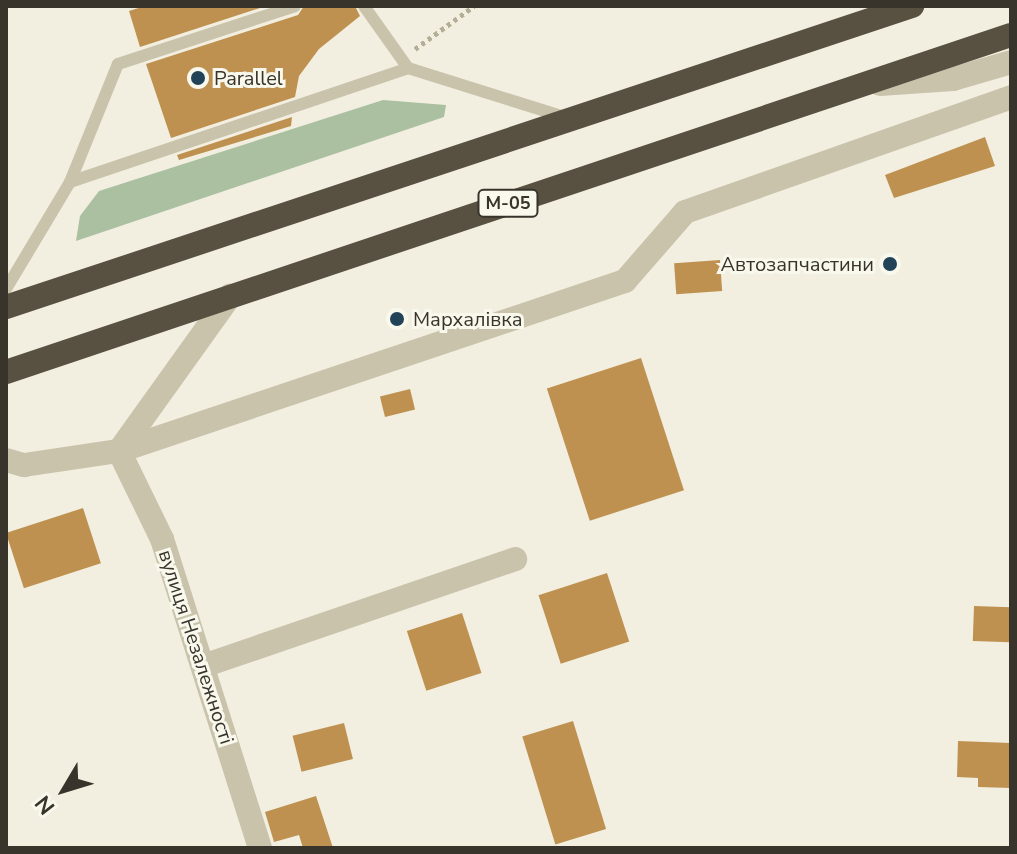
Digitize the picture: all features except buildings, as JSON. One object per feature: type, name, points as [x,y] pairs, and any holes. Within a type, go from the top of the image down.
[{"type":"highway","points":[[6,307],[912,6]]},
{"type":"highway","name":"М-05","points":[[6,372],[1011,35]]},
{"type":"street","points":[[861,85],[953,79],[1011,62]]},
{"type":"street","points":[[6,460],[24,465],[119,451],[625,281],[685,212],[1011,97]]},
{"type":"street","points":[[119,451],[230,296]]},
{"type":"street","name":"вулиця Незалежності","points":[[119,451],[162,539],[260,848]]},
{"type":"street","points":[[203,666],[515,559]]},
{"type":"lane","points":[[6,289],[70,182],[118,64],[295,6]]},
{"type":"lane","points":[[364,6],[404,64],[571,119]]},
{"type":"lane","points":[[70,182],[404,64]]},
{"type":"path","points":[[404,64],[474,6]]},
{"type":"green space","points":[[383,100],[446,105],[444,117],[76,241],[80,216],[99,191]]},
{"type":"place","name":"Parallel","points":[[198,78]]},
{"type":"place","name":"Автозапчастини","points":[[890,264]]},
{"type":"place","name":"Мархалівка","points":[[397,319]]}]
